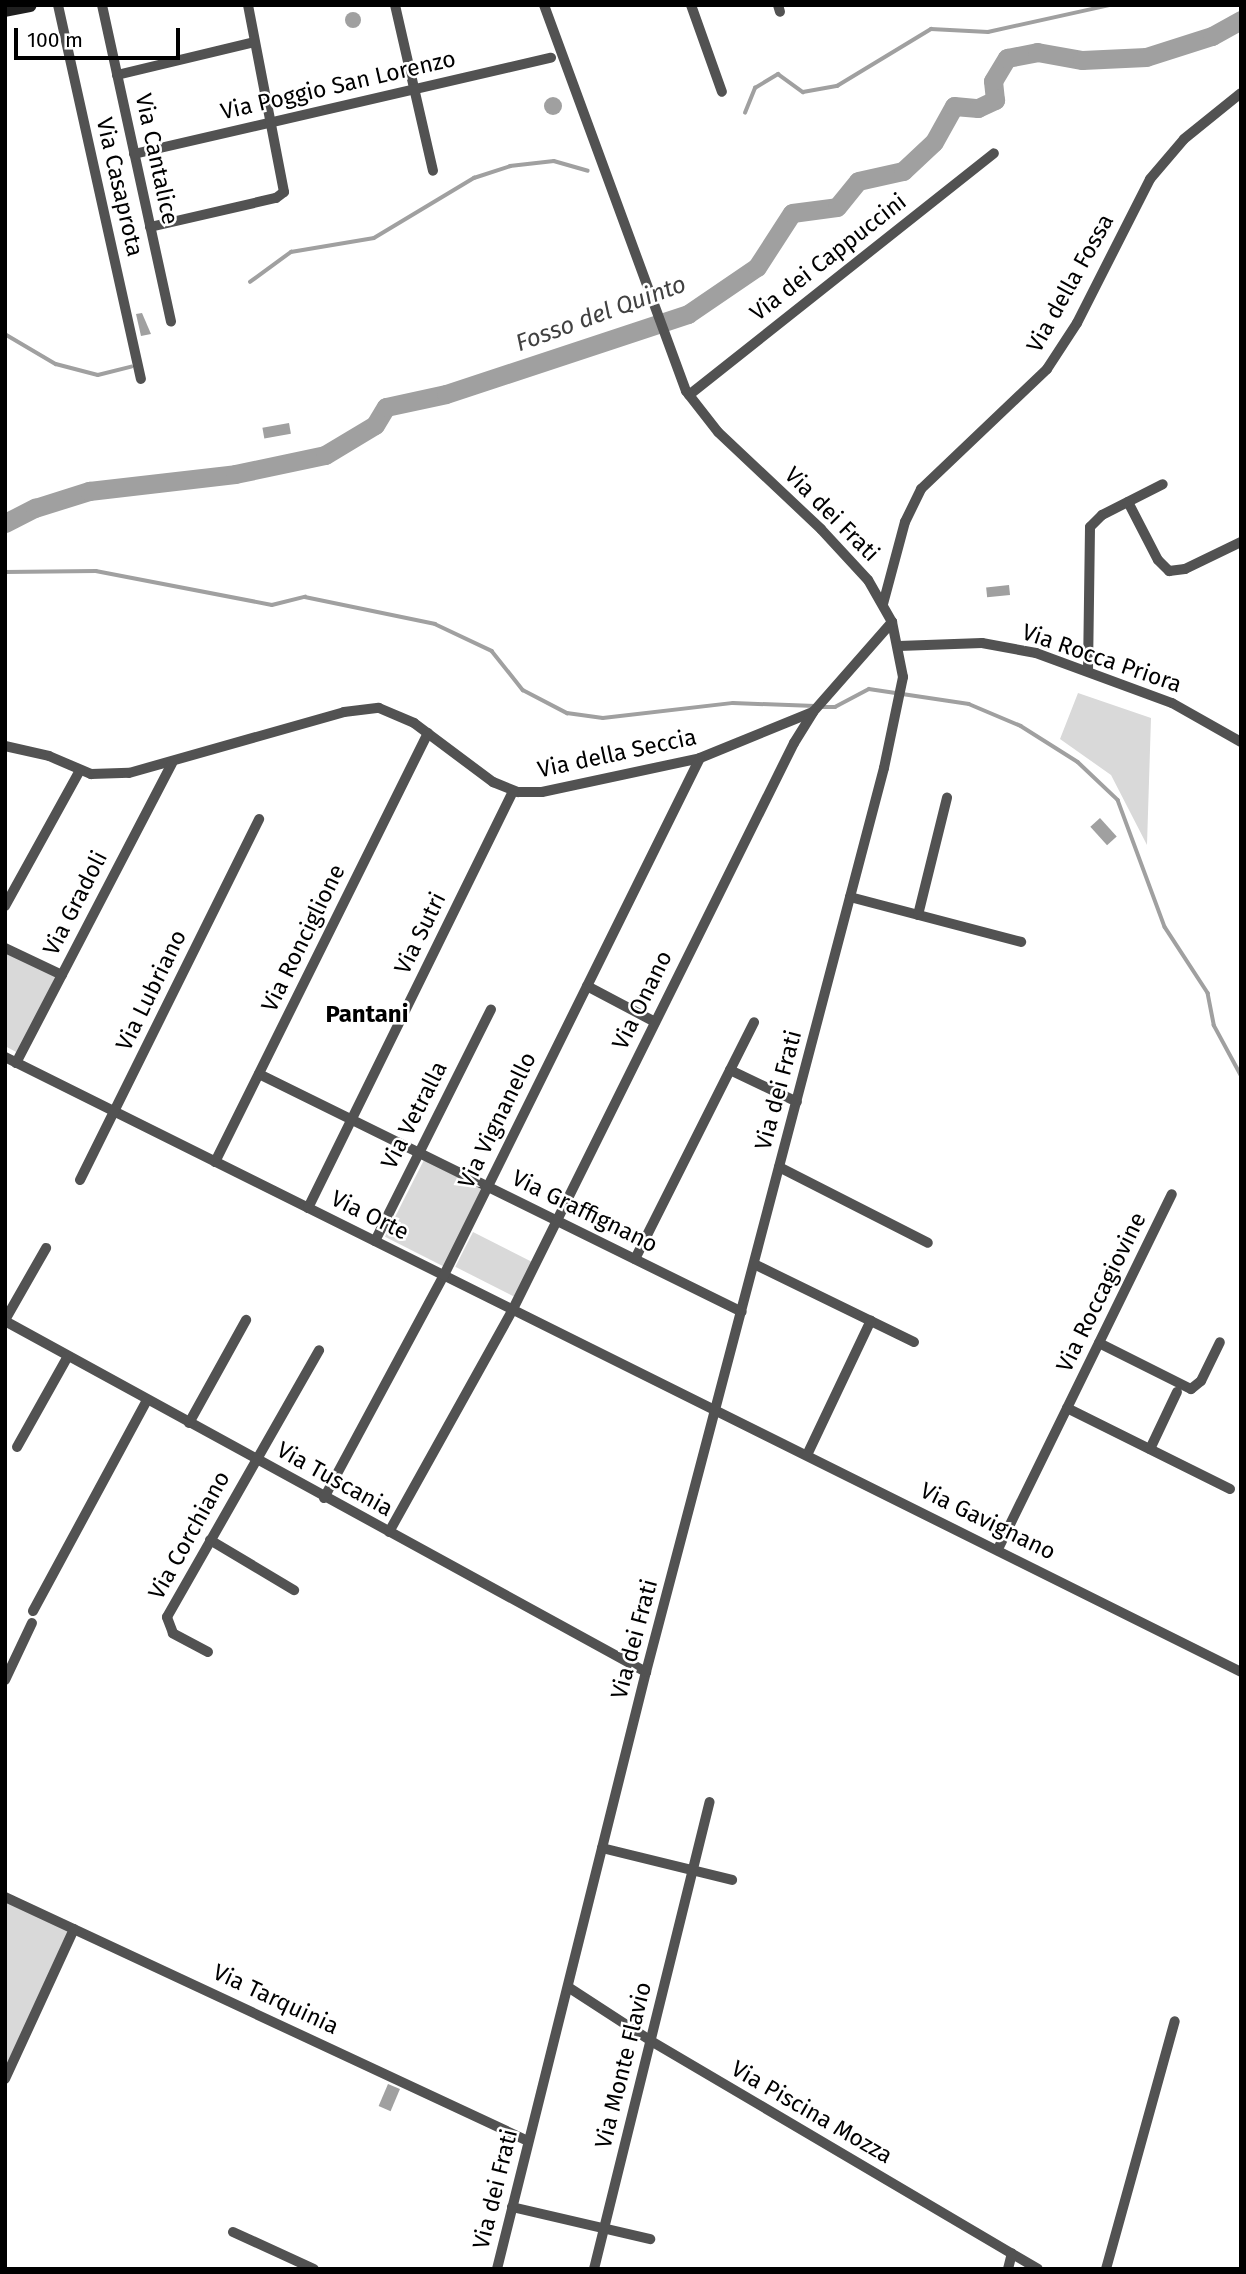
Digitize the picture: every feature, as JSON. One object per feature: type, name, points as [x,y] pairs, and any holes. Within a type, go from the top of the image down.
[{"type":"main road","points":[[5,10],[30,5]]},
{"type":"street","name":"Via Casaprota","points":[[58,5],[141,379]]},
{"type":"street","name":"Via Cantalice","points":[[102,5],[172,322]]},
{"type":"street","points":[[150,227],[282,195],[285,183],[248,5]]},
{"type":"street","points":[[396,5],[433,171]]},
{"type":"street","name":"Via dei Frati","points":[[497,2269],[646,1671],[797,1102],[902,687],[899,646],[883,604],[843,551],[718,432],[689,395],[663,334],[544,5]]},
{"type":"street","points":[[691,5],[722,92]]},
{"type":"street","points":[[117,75],[254,42]]},
{"type":"street","name":"Via Poggio San Lorenzo","points":[[134,154],[551,58]]},
{"type":"street","name":"Via della Fossa","points":[[883,604],[905,522],[921,489],[1047,369],[1077,323],[1150,179],[1184,139],[1241,93]]},
{"type":"street","name":"Via dei Cappuccini","points":[[689,395],[994,153]]},
{"type":"street","points":[[1088,671],[1088,534],[1098,518],[1163,484]]},
{"type":"street","points":[[1128,502],[1158,560],[1169,571],[1185,569],[1241,542]]},
{"type":"street","name":"Via della Seccia","points":[[5,746],[43,754],[80,770],[129,773],[364,708],[392,712],[428,733],[480,775],[513,790],[542,792],[701,758],[813,712],[892,622]]},
{"type":"street","name":"Via Rocca Priora","points":[[899,646],[996,644],[1088,671],[1172,703],[1241,742]]},
{"type":"street","name":"Via Onano","points":[[388,1532],[513,1309],[793,743],[813,712]]},
{"type":"street","name":"Via Ronciglione","points":[[215,1161],[428,733]]},
{"type":"street","name":"Via Vignanello","points":[[324,1498],[444,1275],[701,758]]},
{"type":"street","name":"Via Gradoli","points":[[16,1063],[172,763]]},
{"type":"street","points":[[5,906],[80,770]]},
{"type":"street","name":"Via Sutri","points":[[309,1208],[513,790]]},
{"type":"street","points":[[918,915],[947,799]]},
{"type":"street","name":"Via Lubriano","points":[[80,1180],[259,819]]},
{"type":"street","points":[[850,897],[1021,942]]},
{"type":"street","points":[[5,948],[62,975]]},
{"type":"street","points":[[587,986],[655,1022]]},
{"type":"street","name":"Via Vetralla","points":[[375,1241],[491,1009]]},
{"type":"street","points":[[635,1259],[754,1022]]},
{"type":"street","name":"Via Orte","points":[[5,1057],[716,1410]]},
{"type":"street","points":[[730,1070],[797,1102]]},
{"type":"street","name":"Via Graffignano","points":[[259,1074],[742,1312]]},
{"type":"street","points":[[779,1167],[928,1243]]},
{"type":"street","name":"Via Roccagiovine","points":[[998,1549],[1172,1194]]},
{"type":"street","points":[[5,1321],[46,1248]]},
{"type":"street","points":[[754,1264],[914,1342]]},
{"type":"street","points":[[189,1423],[246,1320]]},
{"type":"street","points":[[807,1455],[871,1320]]},
{"type":"street","name":"Via Tuscania","points":[[5,1321],[324,1498],[646,1671]]},
{"type":"street","points":[[1099,1343],[1191,1389],[1201,1381],[1220,1342]]},
{"type":"street","name":"Via Corchiano","points":[[208,1651],[173,1633],[166,1623],[210,1540],[319,1350]]},
{"type":"street","points":[[17,1447],[68,1356]]},
{"type":"street","points":[[1150,1449],[1177,1392]]},
{"type":"street","points":[[33,1611],[147,1400]]},
{"type":"street","name":"Via Roccagiovine","points":[[1067,1408],[1230,1489]]},
{"type":"street","name":"Via Gavignano","points":[[716,1410],[1241,1672]]},
{"type":"street","points":[[210,1540],[294,1590]]},
{"type":"street","points":[[5,1680],[32,1623]]},
{"type":"street","name":"Via Monte Flavio","points":[[594,2269],[710,1802]]},
{"type":"street","points":[[602,1848],[732,1880]]},
{"type":"street","name":"Via Tarquinia","points":[[5,1897],[528,2141]]},
{"type":"street","points":[[5,2079],[74,1929]]},
{"type":"street","name":"Via Piscina Mozza","points":[[568,1987],[651,2041],[1038,2269]]},
{"type":"street","points":[[1106,2269],[1175,2021]]},
{"type":"street","points":[[512,2207],[650,2238]]},
{"type":"street","points":[[233,2232],[314,2269]]},
{"type":"street","points":[[1008,2269],[1012,2253]]},
{"type":"shaded area","points":[[353,12],[361,20],[353,28],[345,20]]},
{"type":"shaded area","points":[[549,97],[557,97],[562,106],[560,113],[549,115],[544,110],[544,102]]},
{"type":"shaded area","points":[[142,313],[151,334],[141,336],[136,314]]},
{"type":"shaded area","points":[[289,423],[291,434],[264,439],[262,428]]},
{"type":"shaded area","points":[[1009,585],[1010,595],[987,597],[986,587]]},
{"type":"shaded area","points":[[1078,693],[1151,718],[1147,845],[1111,775],[1060,739]]},
{"type":"shaded area","points":[[1100,818],[1117,837],[1107,845],[1090,827]]},
{"type":"shaded area","points":[[5,949],[56,975],[18,1053],[5,1046]]},
{"type":"shaded area","points":[[424,1160],[483,1190],[444,1267],[385,1237]]},
{"type":"shaded area","points":[[473,1232],[534,1263],[516,1298],[455,1267]]},
{"type":"shaded area","points":[[5,1900],[69,1930],[5,2069]]},
{"type":"shaded area","points":[[388,2084],[400,2089],[391,2111],[379,2106]]},
{"type":"waterway","points":[[745,113],[755,88],[778,74],[803,92],[837,86],[931,29],[988,32],[1110,5]]},
{"type":"waterway","name":"Fosso del Quinto","points":[[5,523],[35,508],[89,491],[235,474],[325,455],[375,425],[386,407],[446,394],[688,314],[757,267],[792,213],[837,207],[858,181],[903,171],[934,142],[954,106],[978,108],[995,100],[993,81],[1007,58],[1037,52],[1082,60],[1146,57],[1212,36],[1241,20]]},
{"type":"waterway","points":[[250,282],[291,252],[374,238],[474,178],[510,166],[554,161],[588,171]]},
{"type":"waterway","points":[[5,334],[56,364],[98,375],[131,367]]},
{"type":"waterway","points":[[5,572],[96,571],[272,605],[305,597],[435,624],[492,651],[523,690],[567,713],[603,718],[733,703],[815,706]]},
{"type":"waterway","points":[[823,707],[835,707],[869,689],[969,704],[1021,726],[1078,762],[1118,800],[1165,927],[1208,993],[1214,1025],[1241,1075]]},
{"type":"district","name":"Pantani","points":[[367,1015]]}]
